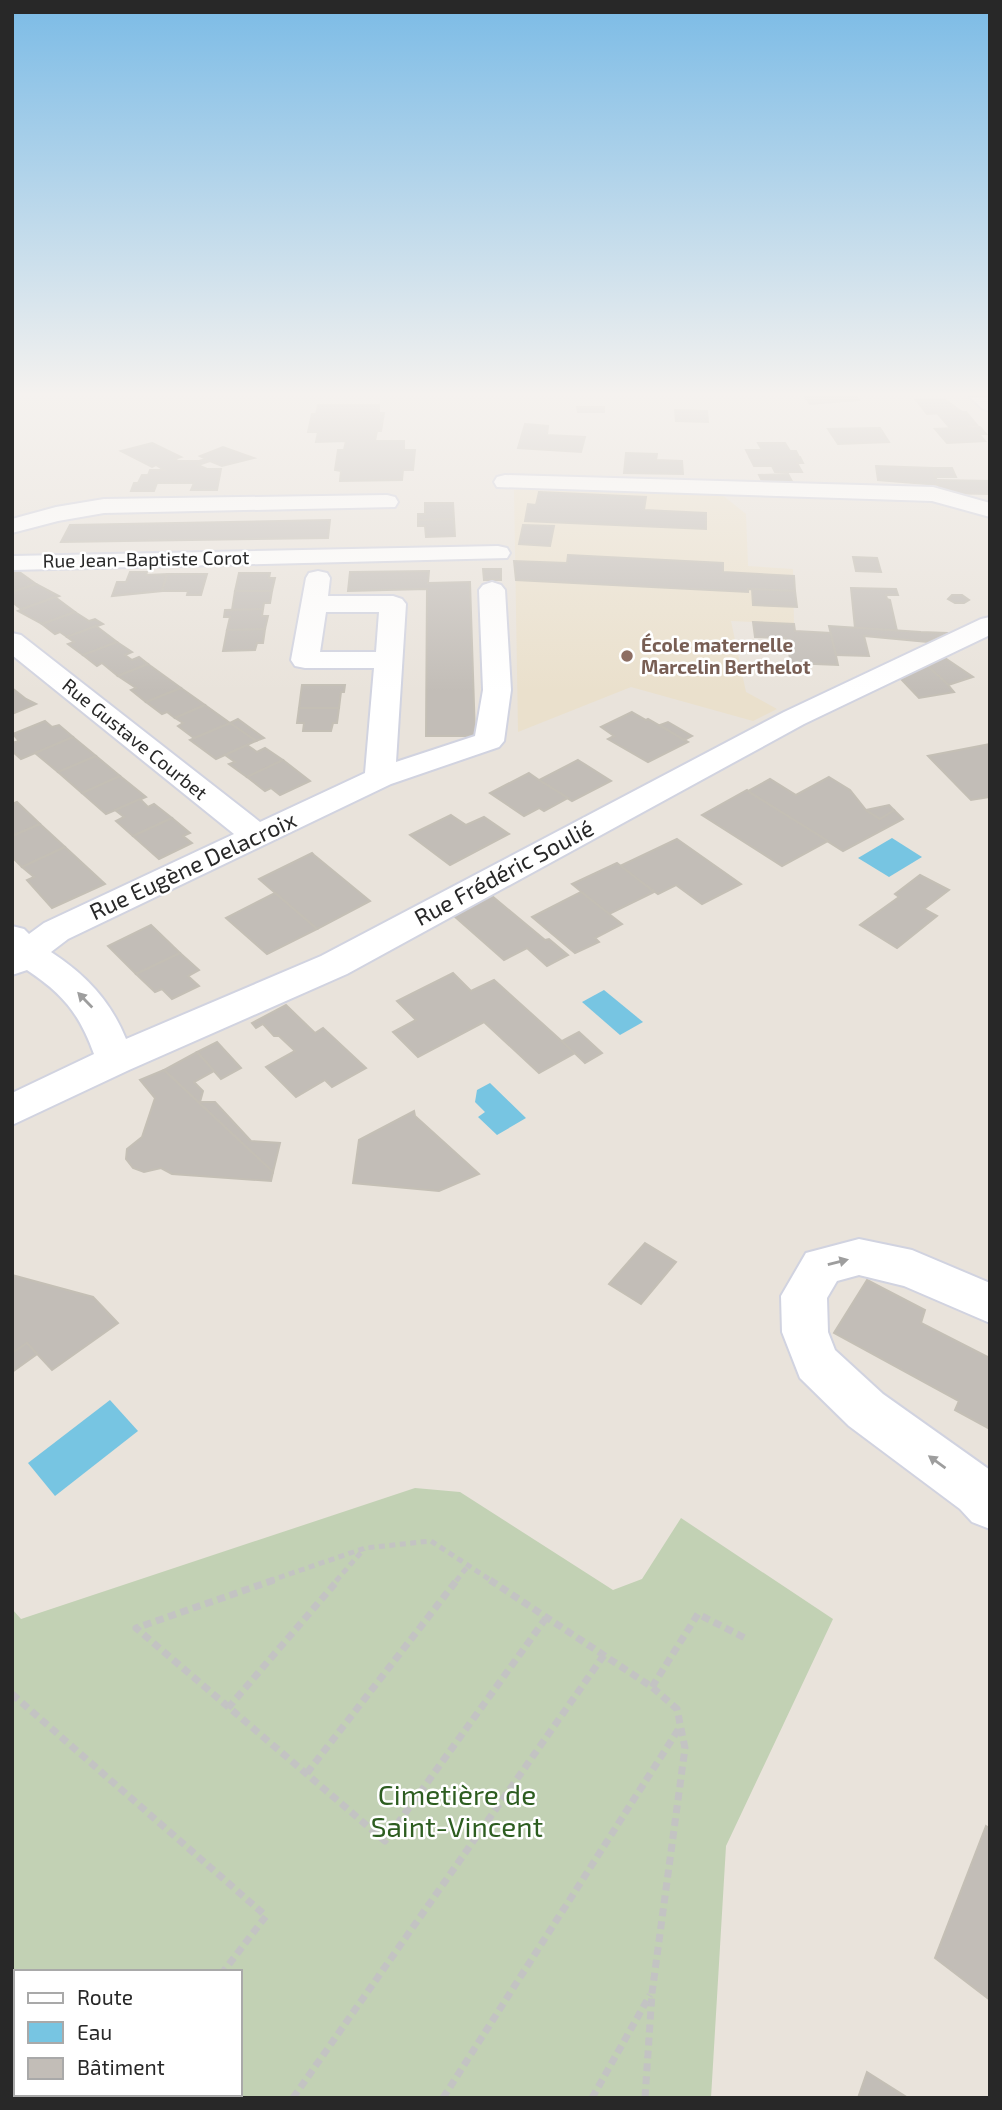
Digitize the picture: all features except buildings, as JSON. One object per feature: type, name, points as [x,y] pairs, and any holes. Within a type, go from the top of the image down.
[{"type":"street","points":[[12,526],[57,514],[104,506],[359,495]]},
{"type":"street","points":[[386,555],[395,495]]},
{"type":"street","points":[[938,495],[990,512]]},
{"type":"street","points":[[761,506],[990,512]]},
{"type":"street","name":"Rue Jean-Baptiste Corot","points":[[12,563],[498,553]]},
{"type":"street","points":[[321,555],[305,660],[390,660]]},
{"type":"street","name":"Rue Eugène Delacroix","points":[[16,951],[380,778],[489,741],[497,690],[492,590]]},
{"type":"street","points":[[314,604],[393,604],[380,778]]},
{"type":"street","name":"Rue Frédéric Soulié","points":[[17,1106],[115,1060],[334,965],[794,718],[990,625]]},
{"type":"street","name":"Rue Gustave Courbet","points":[[12,641],[258,837]]},
{"type":"street","points":[[16,951],[64,978],[99,1016],[115,1060]]},
{"type":"street","points":[[990,1304],[912,1269],[859,1257],[822,1266],[804,1296],[805,1332],[817,1363],[866,1410],[978,1492],[990,1505]]},
{"type":"path","points":[[546,1618],[386,1841],[136,1628],[365,1548],[430,1541],[652,1687],[677,1709],[685,1748],[652,1993],[645,2098]]},
{"type":"path","points":[[228,1708],[365,1548]]},
{"type":"path","points":[[307,1773],[468,1566]]},
{"type":"path","points":[[652,1687],[698,1614],[747,1639]]},
{"type":"path","points":[[293,2098],[604,1656]]},
{"type":"path","points":[[12,1694],[266,1916],[225,1970]]},
{"type":"path","points":[[443,2098],[680,1727]]},
{"type":"path","points":[[592,2098],[652,1993]]},
{"type":"shaded area","name":"École maternelle Marcelin Berthelot","points":[[514,495],[723,495],[746,514],[748,566],[793,569],[794,624],[731,621],[746,692],[777,709],[753,721],[631,687],[518,732]]},
{"type":"green space","name":"Cimetière de Saint-Vincent","points":[[415,1488],[460,1492],[613,1590],[642,1579],[681,1518],[833,1619],[726,1846],[711,2098],[12,2098],[12,1609],[21,1619]]},
{"type":"water","points":[[892,838],[922,857],[889,877],[858,858]]},
{"type":"water","points":[[604,990],[643,1022],[620,1035],[582,1002]]},
{"type":"water","points":[[490,1083],[526,1118],[497,1135],[478,1117],[485,1112],[475,1102],[477,1090]]},
{"type":"water","points":[[110,1400],[138,1431],[55,1496],[28,1463]]},
{"type":"place","name":"École maternelle Marcelin Berthelot","points":[[627,656]]}]
